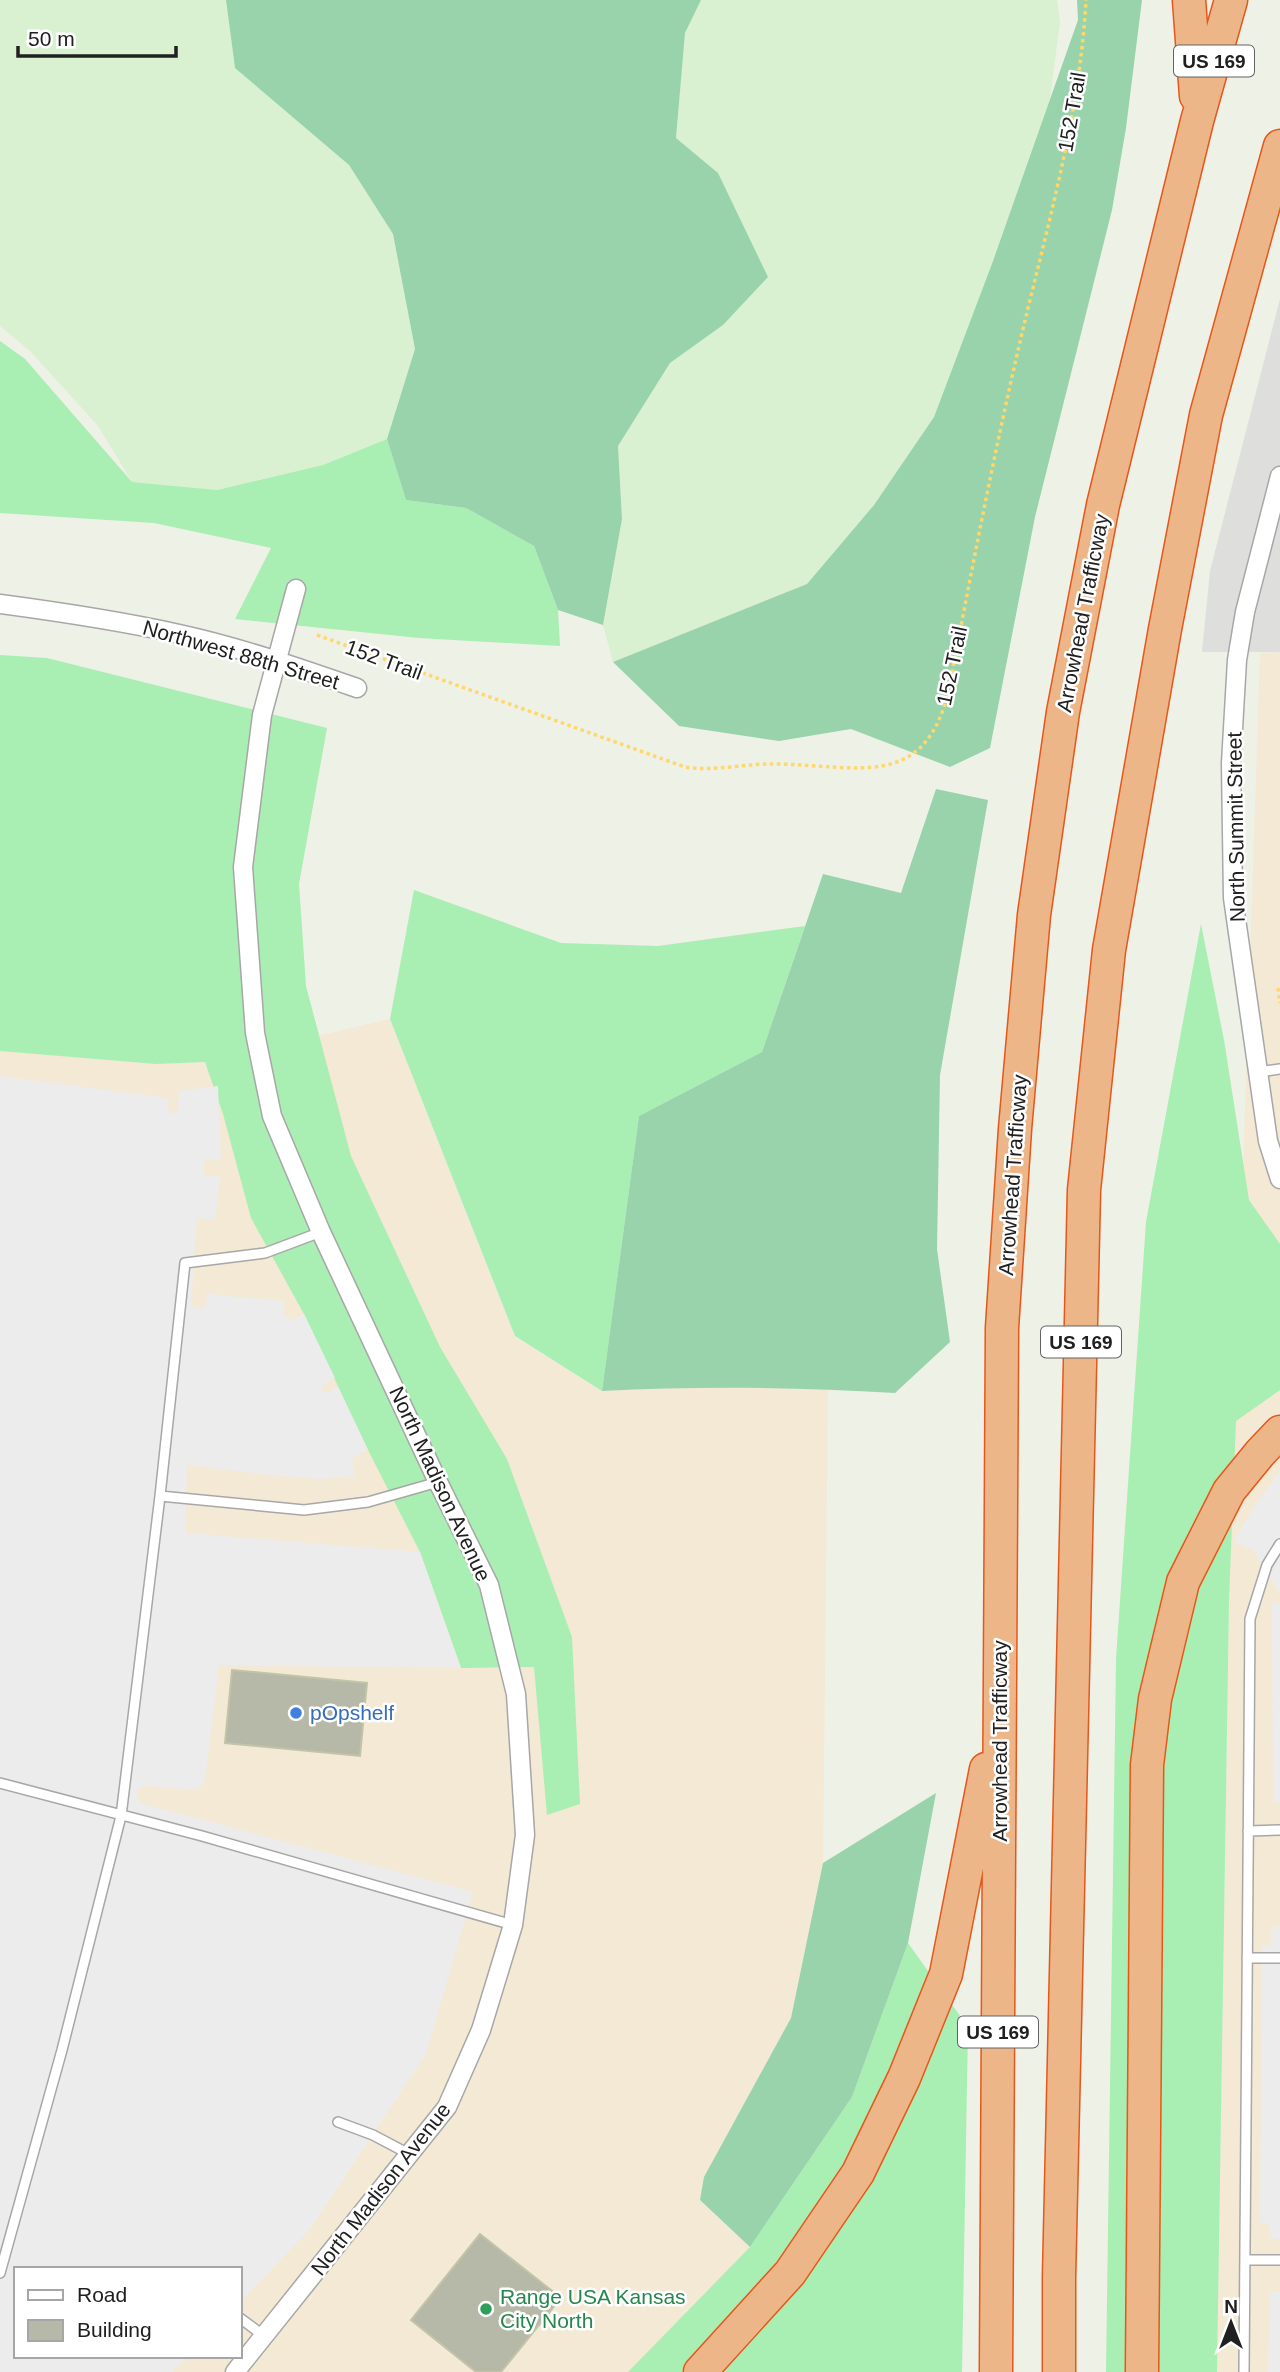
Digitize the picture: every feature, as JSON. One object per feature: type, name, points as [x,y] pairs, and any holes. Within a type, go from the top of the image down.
[{"type":"highway","points":[[1189,0],[1198,121]]},
{"type":"highway","name":"Arrowhead Trafficway","points":[[996,2372],[1002,1328],[1015,1129],[1034,915],[1063,712],[1103,505],[1198,121],[1231,0]]},
{"type":"highway","name":"US 169","points":[[1059,2372],[1084,1190],[1106,976],[1162,643],[1206,415],[1280,146]]},
{"type":"highway","points":[[1142,2372],[1147,1765],[1154,1699],[1183,1582],[1229,1491],[1260,1452],[1280,1433]]},
{"type":"highway","points":[[699,2372],[790,2273],[858,2173],[904,2078],[946,1975],[1001,1692]]},
{"type":"highway","points":[[1059,2278],[1074,2372]]},
{"type":"street","name":"North Summit Street","points":[[1280,476],[1277,502],[1245,612],[1237,660],[1231,763],[1233,898],[1268,1141],[1280,1179]]},
{"type":"street","name":"North Madison Avenue","points":[[235,2372],[447,2107],[481,2031],[513,1925],[526,1835],[516,1694],[489,1585],[321,1232],[272,1116],[255,1033],[243,867],[262,715],[296,589]]},
{"type":"street","name":"Northwest 88th Street","points":[[0,604],[76,614],[181,634],[357,688]]},
{"type":"lane","points":[[1258,1072],[1280,1069]]},
{"type":"lane","points":[[0,2273],[62,2050],[121,1816],[185,1263],[265,1253],[321,1232]]},
{"type":"lane","points":[[160,1496],[304,1510],[368,1502],[438,1482]]},
{"type":"lane","points":[[1244,2372],[1250,1619],[1267,1565],[1280,1544]]},
{"type":"lane","points":[[0,1783],[202,1836],[513,1925]]},
{"type":"lane","points":[[1248,1831],[1280,1830]]},
{"type":"lane","points":[[1247,1958],[1280,1958]]},
{"type":"lane","points":[[338,2122],[373,2135],[409,2154]]},
{"type":"lane","points":[[1245,2260],[1280,2260]]},
{"type":"lane","points":[[242,2320],[264,2336]]},
{"type":"path","name":"152 Trail","points":[[317,635],[685,767],[701,770],[768,764],[885,767],[904,760],[923,746],[935,731],[944,712],[1008,394],[1069,133],[1080,72],[1086,0]]},
{"type":"path","points":[[1278,988],[1280,1003]]},
{"type":"shaded area","points":[[1280,299],[1280,652],[1202,652],[1210,571]]},
{"type":"shaded area","points":[[1280,652],[1280,2372],[1217,2372],[1229,1601],[1260,653]]},
{"type":"shaded area","points":[[390,1019],[515,1337],[602,1391],[691,1386],[828,1389],[823,1863],[791,2018],[704,2177],[700,2200],[750,2247],[628,2372],[0,2372],[0,1051],[156,1064],[205,1062]]},
{"type":"shaded area","points":[[0,1076],[168,1098],[167,1109],[172,1114],[178,1111],[179,1091],[218,1086],[221,1160],[204,1162],[203,1173],[205,1176],[220,1176],[215,1220],[197,1218],[191,1306],[202,1309],[206,1305],[208,1294],[283,1301],[285,1317],[293,1320],[304,1314],[335,1378],[323,1385],[321,1391],[327,1393],[338,1387],[368,1450],[355,1456],[352,1461],[355,1476],[319,1479],[187,1465],[186,1533],[420,1552],[461,1668],[219,1665],[205,1781],[197,1790],[145,1786],[138,1789],[138,1800],[144,1804],[473,1892],[426,2054],[311,2228],[242,2300],[242,2267],[14,2267],[14,2358],[186,2358],[173,2372],[0,2372]]},
{"type":"shaded area","points":[[1280,1471],[1280,1594],[1254,1551],[1234,1541]]},
{"type":"shaded area","points":[[1280,1603],[1280,1802],[1273,1802],[1272,1604]]},
{"type":"shaded area","points":[[1271,1927],[1280,1927],[1280,2239],[1272,2239],[1268,2225],[1265,2222],[1260,2223],[1262,1946],[1271,1942]]},
{"type":"shaded area","points":[[1270,2292],[1280,2292],[1280,2372],[1268,2372]]},
{"type":"green space","points":[[0,0],[226,0],[235,68],[349,165],[393,234],[415,349],[387,439],[323,465],[216,490],[132,482],[98,426],[30,351],[0,326]]},
{"type":"green space","points":[[226,0],[701,0],[685,33],[676,138],[718,173],[768,277],[723,325],[670,363],[618,446],[622,519],[603,625],[558,610],[534,546],[466,508],[406,500],[387,439],[415,349],[393,234],[349,165],[235,68]]},
{"type":"green space","points":[[701,0],[1057,0],[1060,22],[1041,167],[993,261],[934,417],[874,505],[807,584],[613,662],[603,625],[622,519],[618,446],[670,363],[723,325],[718,173],[676,138],[685,33]]},
{"type":"green space","points":[[1077,0],[1142,0],[1126,128],[1112,210],[1035,517],[990,748],[950,767],[851,729],[779,741],[679,726],[613,662],[807,584],[874,505],[934,417],[993,261],[1078,20]]},
{"type":"green space","points":[[0,341],[25,359],[132,482],[217,490],[323,465],[387,439],[406,500],[466,508],[534,546],[558,610],[560,646],[419,638],[235,619],[271,548],[154,523],[0,513]]},
{"type":"green space","points":[[0,655],[47,658],[327,728],[299,884],[306,986],[351,1156],[440,1347],[507,1459],[572,1637],[580,1804],[547,1815],[534,1667],[461,1668],[420,1552],[304,1314],[251,1218],[223,1114],[205,1062],[156,1064],[0,1051]]},
{"type":"green space","points":[[936,789],[988,800],[940,1075],[937,1249],[950,1342],[895,1393],[748,1388],[602,1391],[639,1116],[762,1052],[823,874],[901,893]]},
{"type":"green space","points":[[414,890],[561,943],[658,946],[805,926],[762,1052],[639,1116],[602,1391],[515,1336],[390,1019]]},
{"type":"green space","points":[[1201,924],[1224,1040],[1249,1200],[1280,1244],[1280,1390],[1236,1421],[1229,1601],[1217,2372],[1106,2372],[1116,1659],[1146,1222]]},
{"type":"green space","points":[[936,1793],[908,1943],[852,2097],[750,2247],[700,2200],[704,2177],[791,2018],[823,1863]]},
{"type":"green space","points":[[908,1943],[968,2027],[962,2372],[628,2372],[750,2247],[852,2097]]},
{"type":"building","name":"pOpshelf","points":[[232,1670],[367,1683],[360,1756],[225,1743]]},
{"type":"building","name":"Range USA Kansas City North","points":[[480,2234],[561,2298],[501,2372],[476,2372],[411,2320]]},
{"type":"place","name":"pOpshelf","points":[[296,1713]]},
{"type":"place","name":"Range USA Kansas City North","points":[[486,2309]]}]
